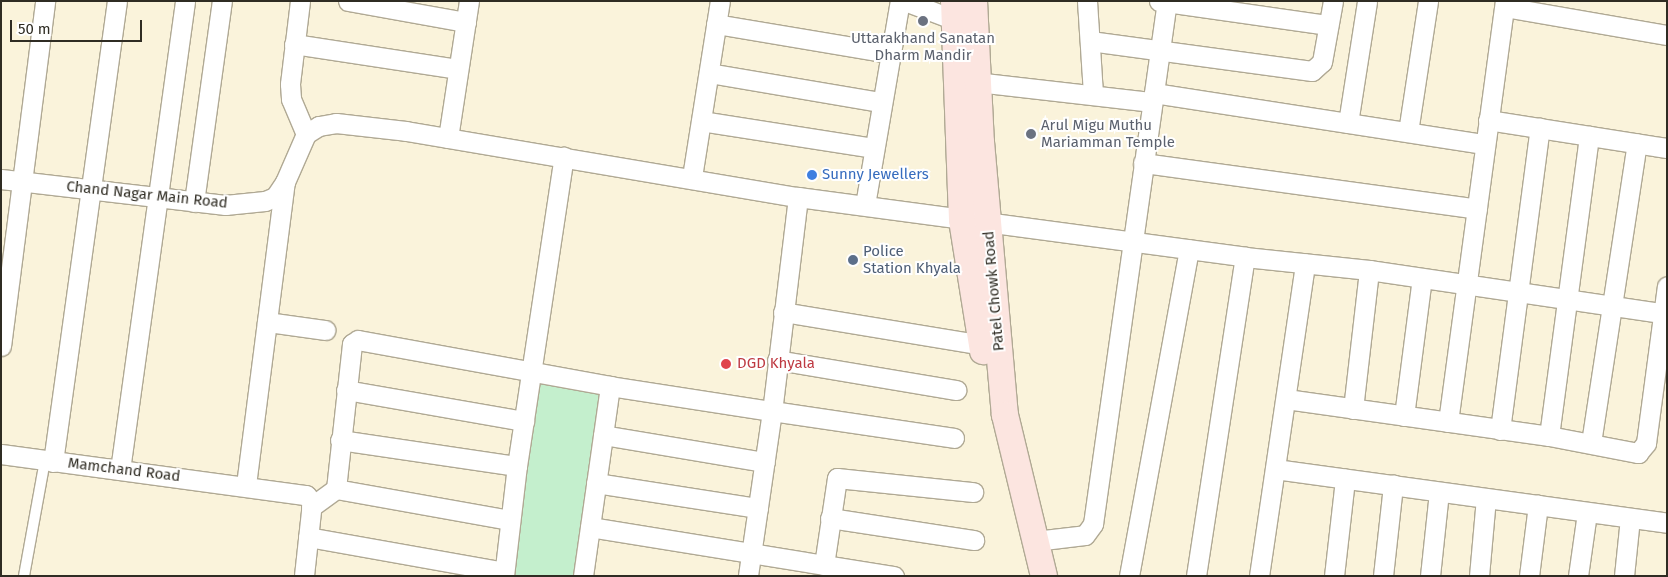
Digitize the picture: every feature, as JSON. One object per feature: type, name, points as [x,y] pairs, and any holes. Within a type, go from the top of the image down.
[{"type":"street","points":[[1,346],[45,1]]},
{"type":"street","points":[[49,462],[92,190],[117,1]]},
{"type":"street","points":[[120,470],[185,1]]},
{"type":"street","points":[[194,202],[222,1]]},
{"type":"street","points":[[300,1],[294,44],[291,99],[306,134]]},
{"type":"street","points":[[348,1],[466,22]]},
{"type":"street","points":[[448,138],[457,69],[469,1]]},
{"type":"street","points":[[692,177],[720,1]]},
{"type":"street","points":[[865,205],[873,148],[900,1]]},
{"type":"street","points":[[905,1],[954,11]]},
{"type":"street","name":"Patel Chowk Road","points":[[974,1],[968,81],[982,345],[1026,576]]},
{"type":"street","points":[[1087,1],[1093,94]]},
{"type":"street","points":[[1090,41],[1312,71],[1322,62],[1332,1]]},
{"type":"street","points":[[1348,123],[1367,1]]},
{"type":"street","points":[[1408,132],[1428,1]]},
{"type":"street","points":[[1036,541],[1085,535],[1093,524],[1131,241],[1160,51],[1164,2],[1328,26]]},
{"type":"street","points":[[1448,422],[1468,285],[1484,144],[1505,4],[1667,35]]},
{"type":"street","name":"Patel Chowk Road","points":[[954,11],[968,81]]},
{"type":"street","points":[[716,24],[890,53]]},
{"type":"street","points":[[294,44],[457,69]]},
{"type":"street","points":[[709,73],[882,102]]},
{"type":"street","points":[[968,81],[1093,94],[1153,97],[1348,123],[1484,144]]},
{"type":"street","points":[[1488,120],[1667,148]]},
{"type":"street","points":[[701,121],[873,148]]},
{"type":"street","points":[[246,486],[286,182],[306,134],[319,126],[336,123],[448,138],[692,177],[798,197],[1245,257],[1369,270],[1665,314]]},
{"type":"street","points":[[1500,430],[1540,128]]},
{"type":"street","points":[[1548,436],[1589,136]]},
{"type":"street","points":[[1591,443],[1637,144]]},
{"type":"street","points":[[308,537],[504,574],[516,466],[564,157]]},
{"type":"street","points":[[1143,163],[1477,209]]},
{"type":"street","name":"Chand Nagar Main Road","points":[[1,179],[194,202],[252,205],[274,196],[286,182]]},
{"type":"street","points":[[748,576],[772,411],[798,197]]},
{"type":"street","name":"Patel Chowk Road","points":[[975,221],[1005,415],[1044,576]]},
{"type":"street","points":[[1129,576],[1189,249]]},
{"type":"street","points":[[1196,576],[1245,257]]},
{"type":"street","points":[[1259,576],[1305,263]]},
{"type":"street","points":[[1353,409],[1369,270]]},
{"type":"street","points":[[1404,416],[1422,278]]},
{"type":"street","points":[[1286,399],[1548,436],[1638,452],[1644,450],[1665,314],[1667,286]]},
{"type":"street","points":[[783,312],[982,345]]},
{"type":"street","points":[[267,322],[325,330]]},
{"type":"street","points":[[336,490],[340,440],[353,340],[610,386],[954,438]]},
{"type":"street","points":[[777,360],[957,390]]},
{"type":"street","points":[[583,576],[610,386]]},
{"type":"street","points":[[346,390],[524,421]]},
{"type":"street","points":[[603,436],[765,462]]},
{"type":"street","points":[[340,440],[516,466]]},
{"type":"street","name":"Mamchand Road","points":[[1,454],[49,462],[306,495],[311,499],[311,508]]},
{"type":"street","points":[[1275,469],[1667,523]]},
{"type":"street","points":[[824,566],[834,483],[837,478],[843,476],[973,492]]},
{"type":"street","points":[[1334,576],[1345,478]]},
{"type":"street","points":[[596,483],[758,508]]},
{"type":"street","points":[[1383,576],[1393,485]]},
{"type":"street","points":[[304,576],[311,508],[336,490],[510,520]]},
{"type":"street","points":[[1430,576],[1439,492]]},
{"type":"street","points":[[1479,576],[1486,498]]},
{"type":"street","points":[[1529,576],[1538,505]]},
{"type":"street","points":[[1578,576],[1587,513]]},
{"type":"street","points":[[830,518],[974,540]]},
{"type":"street","points":[[1624,576],[1630,518]]},
{"type":"street","points":[[590,527],[894,576]]},
{"type":"lane","points":[[24,576],[49,462]]},
{"type":"green space","points":[[527,378],[601,389],[579,576],[504,576]]},
{"type":"place","name":"Uttarakhand Sanatan Dharm Mandir","points":[[923,21]]},
{"type":"place","name":"Arul Migu Muthu Mariamman Temple","points":[[1031,134]]},
{"type":"place","name":"Sunny Jewellers","points":[[812,175]]},
{"type":"place","name":"Police Station Khyala","points":[[853,260]]},
{"type":"place","name":"DGD Khyala","points":[[726,364]]}]
